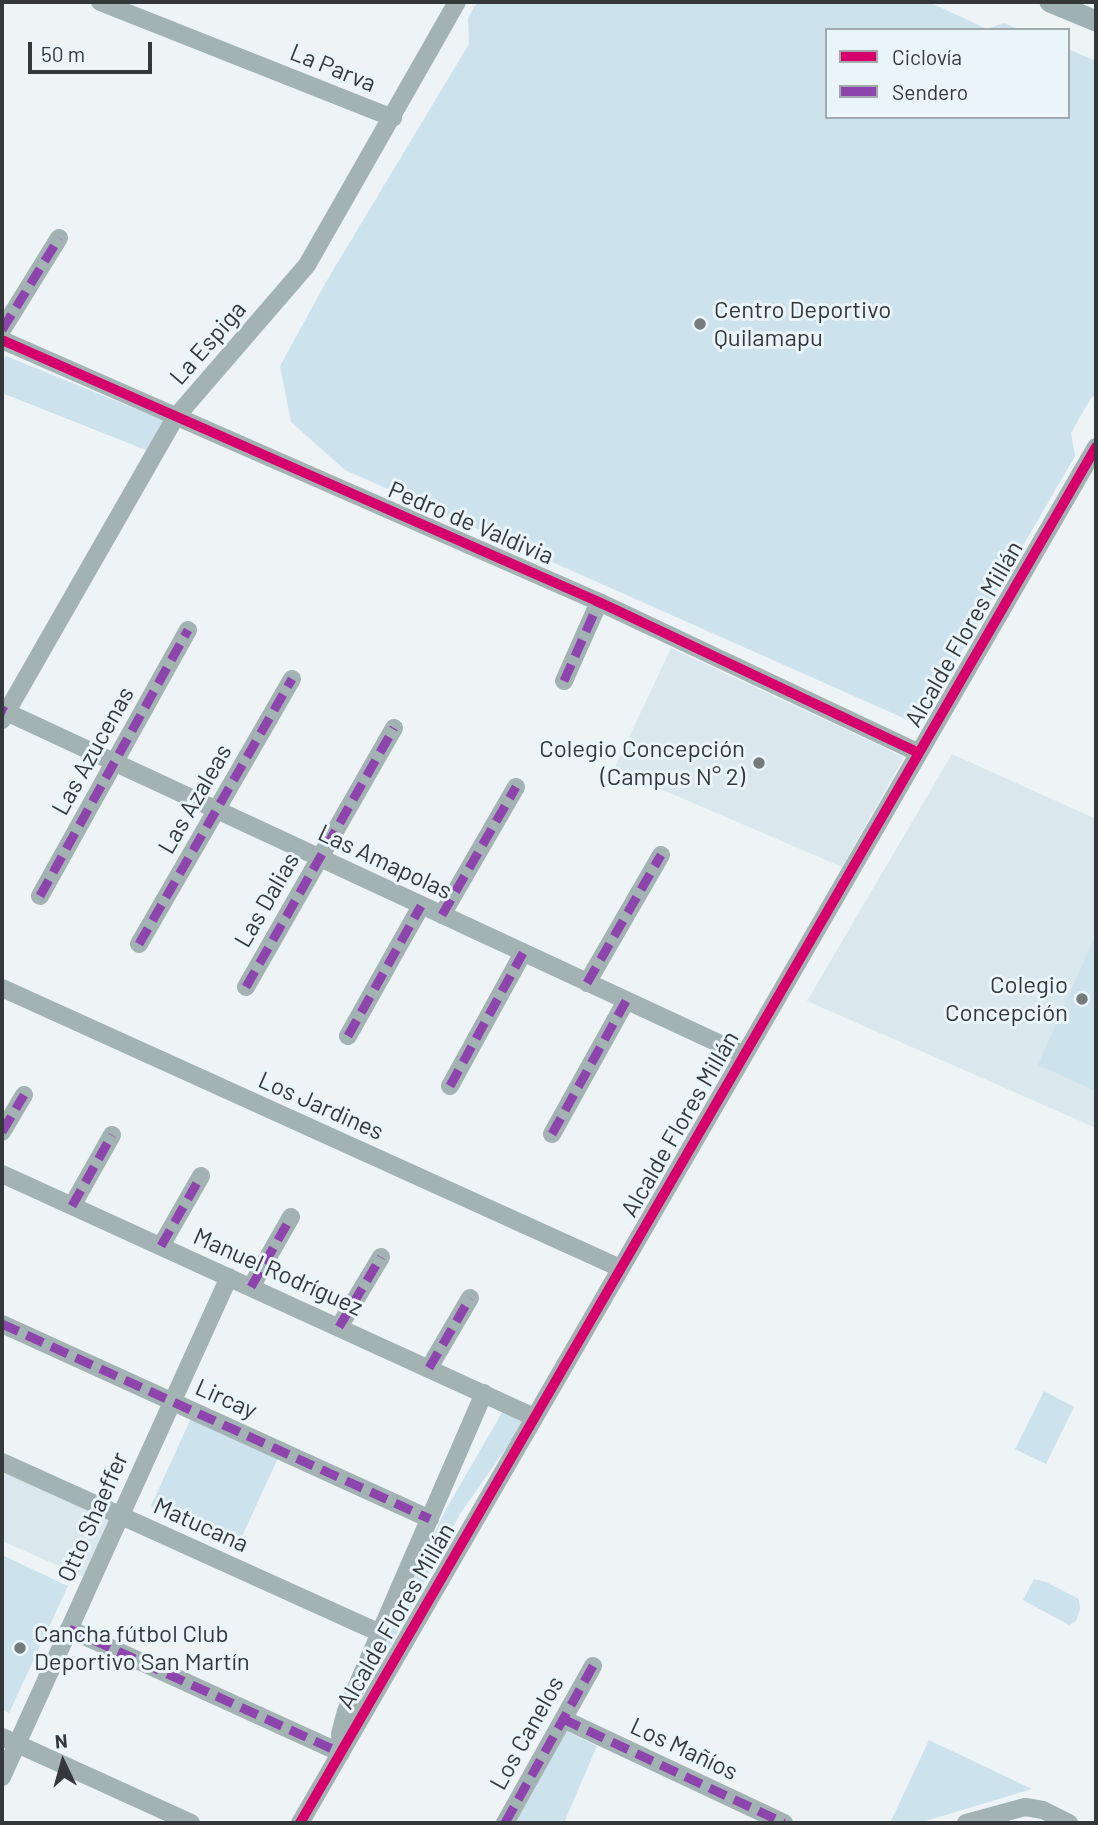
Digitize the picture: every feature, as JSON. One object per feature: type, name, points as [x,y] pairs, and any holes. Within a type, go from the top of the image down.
[{"type":"main road","points":[[1049,2],[1096,21]]},
{"type":"street","name":"La Parva","points":[[100,2],[393,118]]},
{"type":"street","name":"La Espiga","points":[[3,714],[175,418],[306,265],[393,118],[457,2]]},
{"type":"street","points":[[2,330],[59,238]]},
{"type":"street","name":"Pedro de Valdivia","points":[[2,341],[599,602],[919,753]]},
{"type":"street","name":"Alcalde Flores Millán","points":[[300,1823],[1096,447]]},
{"type":"street","points":[[564,681],[599,602]]},
{"type":"street","name":"Las Azucenas","points":[[40,896],[188,630]]},
{"type":"street","name":"Las Azaleas","points":[[139,944],[292,679]]},
{"type":"street","name":"Las Amapolas","points":[[3,714],[114,762],[744,1055]]},
{"type":"street","name":"Las Dalias","points":[[246,987],[394,728]]},
{"type":"street","points":[[442,915],[516,787]]},
{"type":"street","points":[[587,983],[661,855]]},
{"type":"street","points":[[348,1036],[421,906]]},
{"type":"street","points":[[450,1086],[523,953]]},
{"type":"street","name":"Los Jardines","points":[[2,989],[620,1268]]},
{"type":"street","points":[[552,1134],[626,1000]]},
{"type":"street","points":[[2,1132],[24,1095]]},
{"type":"street","points":[[72,1206],[112,1135]]},
{"type":"street","name":"Manuel Rodríguez","points":[[2,1174],[534,1417]]},
{"type":"street","points":[[161,1246],[201,1176]]},
{"type":"street","points":[[251,1287],[291,1217]]},
{"type":"street","points":[[339,1327],[381,1257]]},
{"type":"street","name":"Otto Shaeffer","points":[[2,1777],[9,1741],[69,1629],[229,1277]]},
{"type":"street","points":[[429,1367],[470,1298]]},
{"type":"street","name":"Lircay","points":[[2,1324],[430,1519]]},
{"type":"street","name":"Alcalde Flores Millán","points":[[341,1753],[342,1722],[484,1393]]},
{"type":"street","name":"Matucana","points":[[2,1462],[380,1633]]},
{"type":"street","points":[[69,1629],[341,1753]]},
{"type":"street","name":"Los Canelos","points":[[505,1823],[593,1666]]},
{"type":"street","name":"Los Mañíos","points":[[563,1719],[784,1823]]},
{"type":"street","points":[[9,1741],[191,1823]]},
{"type":"street","points":[[966,1823],[1025,1807],[1043,1810],[1069,1823]]},
{"type":"shaded area","name":"Centro Deportivo Quilamapu","points":[[477,2],[929,2],[985,28],[825,28],[825,119],[1070,119],[1070,50],[1096,61],[1096,395],[1091,398],[1071,433],[1075,456],[919,725],[345,470],[291,422],[280,366],[326,282],[469,44],[468,18]]},
{"type":"shaded area","name":"Centro Deportivo Quilamapu","points":[[1004,23],[1015,28],[990,28]]},
{"type":"shaded area","points":[[6,356],[165,421],[146,450],[2,393],[2,363]]},
{"type":"shaded area","name":"Colegio Concepción (Campus N° 2)","points":[[671,648],[904,757],[842,867],[614,769]]},
{"type":"shaded area","name":"Colegio Concepción","points":[[952,754],[1096,819],[1096,1128],[807,1001]]},
{"type":"shaded area","name":"Colegio Concepción","points":[[1096,934],[1096,1091],[1038,1065]]},
{"type":"shaded area","points":[[1044,1391],[1074,1407],[1046,1464],[1015,1449]]},
{"type":"shaded area","points":[[503,1411],[525,1421],[460,1514],[390,1647],[382,1643],[446,1509]]},
{"type":"shaded area","points":[[192,1416],[279,1456],[238,1545],[151,1506]]},
{"type":"shaded area","points":[[4,1473],[110,1520],[84,1577],[2,1541]]},
{"type":"shaded area","name":"Cancha fútbol Club Deportivo San Martín","points":[[2,1555],[68,1586],[9,1713],[2,1710]]},
{"type":"shaded area","points":[[1034,1579],[1046,1582],[1079,1599],[1080,1609],[1076,1621],[1069,1625],[1023,1600]]},
{"type":"shaded area","points":[[564,1730],[597,1746],[564,1823],[514,1823]]},
{"type":"shaded area","points":[[929,1740],[1032,1789],[919,1823],[890,1823]]},
{"type":"marked path","points":[[2,330],[59,238]]},
{"type":"marked path","points":[[564,681],[599,602]]},
{"type":"marked path","points":[[40,896],[188,630]]},
{"type":"marked path","points":[[139,944],[292,679]]},
{"type":"marked path","points":[[2,710],[6,712]]},
{"type":"marked path","points":[[246,987],[394,728]]},
{"type":"marked path","points":[[442,915],[516,787]]},
{"type":"marked path","points":[[587,983],[661,855]]},
{"type":"marked path","points":[[348,1036],[421,906]]},
{"type":"marked path","points":[[450,1086],[523,953]]},
{"type":"marked path","points":[[552,1134],[626,1001]]},
{"type":"marked path","points":[[2,1132],[24,1095]]},
{"type":"marked path","points":[[72,1206],[112,1135]]},
{"type":"marked path","points":[[161,1246],[201,1176]]},
{"type":"marked path","points":[[251,1287],[291,1217]]},
{"type":"marked path","points":[[339,1327],[381,1257]]},
{"type":"marked path","points":[[429,1368],[470,1298]]},
{"type":"marked path","points":[[2,1324],[430,1519]]},
{"type":"marked path","points":[[69,1629],[341,1753]]},
{"type":"marked path","points":[[505,1823],[593,1666]]},
{"type":"marked path","points":[[563,1719],[784,1823]]},
{"type":"cycle path","points":[[2,340],[599,602],[919,753]]},
{"type":"cycle path","points":[[300,1823],[1096,447]]},
{"type":"place","name":"Centro Deportivo Quilamapu","points":[[700,324]]},
{"type":"place","name":"Colegio Concepción (Campus N° 2)","points":[[759,763]]},
{"type":"place","name":"Colegio Concepción","points":[[1082,999]]},
{"type":"place","name":"Cancha fútbol Club Deportivo San Martín","points":[[20,1648]]}]
